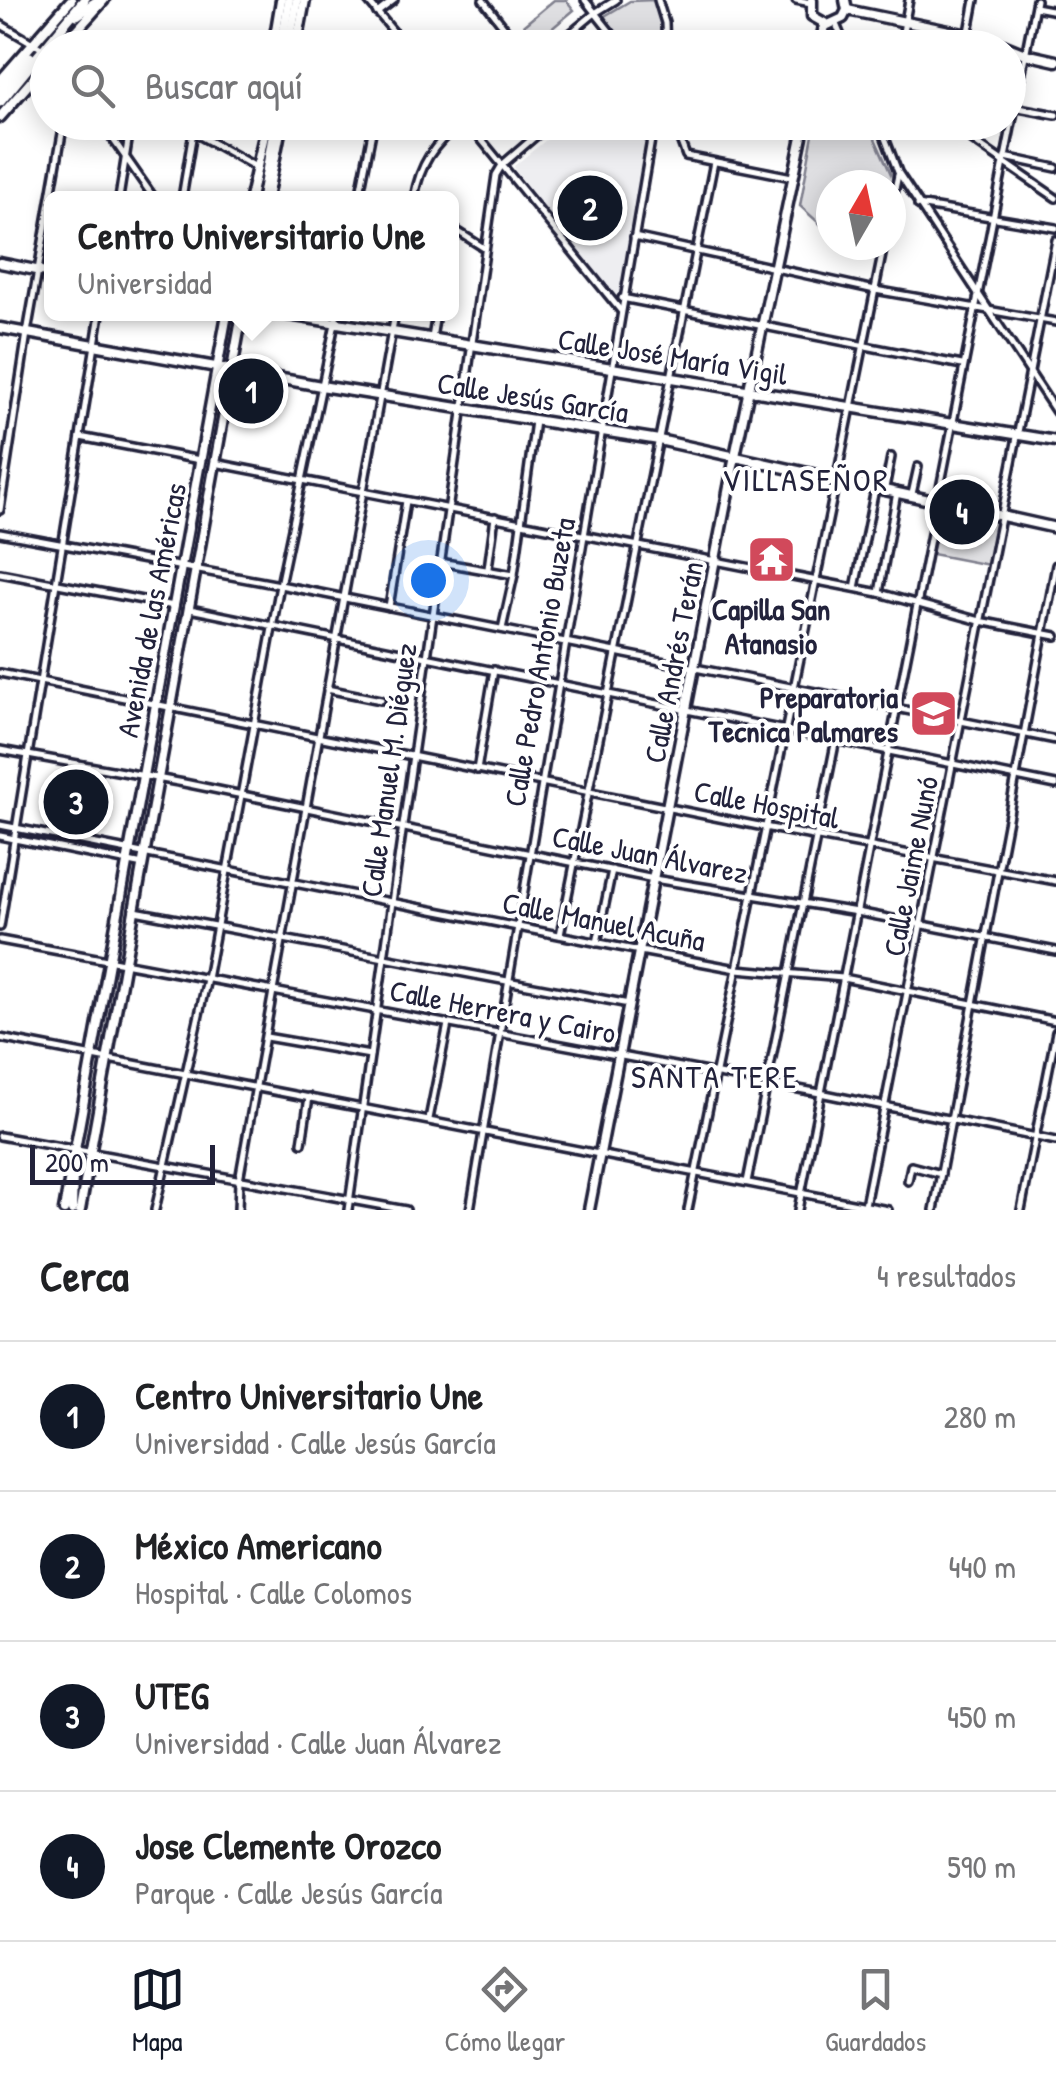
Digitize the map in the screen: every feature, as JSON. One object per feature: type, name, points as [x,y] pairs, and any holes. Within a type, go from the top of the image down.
[{"type":"main road","points":[[60,30],[84,0]]},
{"type":"main road","points":[[66,22],[101,0]]},
{"type":"main road","points":[[0,92],[30,57]]},
{"type":"main road","points":[[0,102],[30,69]]},
{"type":"street","points":[[44,30],[71,0]]},
{"type":"street","points":[[76,30],[101,0]]},
{"type":"street","points":[[278,30],[281,0]]},
{"type":"street","points":[[283,30],[293,0]]},
{"type":"street","points":[[292,30],[293,0]]},
{"type":"street","points":[[297,30],[305,0]]},
{"type":"street","points":[[367,0],[392,30]]},
{"type":"street","points":[[378,12],[394,0]]},
{"type":"street","points":[[483,0],[506,30]]},
{"type":"street","points":[[585,0],[608,30]]},
{"type":"street","points":[[574,30],[616,0]]},
{"type":"street","points":[[658,0],[665,30]]},
{"type":"street","points":[[796,0],[811,2],[812,16],[824,25],[836,24]]},
{"type":"street","points":[[903,30],[909,0]]},
{"type":"street","points":[[969,30],[974,0]]},
{"type":"street","points":[[1056,11],[1035,4],[1026,54],[1056,61]]},
{"type":"street","points":[[836,24],[846,5],[947,30]]},
{"type":"street","points":[[0,24],[30,41]]},
{"type":"street","points":[[836,24],[838,30]]},
{"type":"street","points":[[823,30],[824,25]]},
{"type":"street","points":[[0,81],[30,46]]},
{"type":"street","points":[[0,117],[30,83]]},
{"type":"street","points":[[1026,109],[1056,116]]},
{"type":"street","points":[[52,191],[61,140]]},
{"type":"street","points":[[113,140],[149,191]]},
{"type":"street","points":[[120,191],[129,140]]},
{"type":"street","points":[[183,191],[192,140]]},
{"type":"street","points":[[210,140],[257,163]]},
{"type":"street","points":[[251,191],[261,140]]},
{"type":"street","points":[[265,191],[275,140]]},
{"type":"street","points":[[360,191],[370,140]]},
{"type":"street","points":[[415,191],[428,154],[444,140]]},
{"type":"street","points":[[480,140],[621,311]]},
{"type":"street","points":[[502,165],[531,140]]},
{"type":"street","name":"Calle Pedro Antonio Buzeta","points":[[470,1210],[652,140]]},
{"type":"street","points":[[682,140],[686,156],[794,177]]},
{"type":"street","name":"Calle Andrés Terán","points":[[589,1210],[801,140]]},
{"type":"street","points":[[886,140],[897,170]]},
{"type":"street","points":[[972,140],[1056,198]]},
{"type":"street","points":[[798,1210],[1008,140]]},
{"type":"street","points":[[1005,160],[1056,168]]},
{"type":"street","points":[[560,935],[714,162]]},
{"type":"street","name":"Calle Manuel M. Diéguez","points":[[348,1210],[460,408],[496,175],[502,165]]},
{"type":"street","points":[[906,185],[1056,412]]},
{"type":"street","points":[[918,204],[1056,228]]},
{"type":"street","points":[[459,232],[484,248]]},
{"type":"street","points":[[0,510],[44,236]]},
{"type":"street","points":[[634,237],[875,290],[1056,322]]},
{"type":"street","name":"Calle Jaime Nunó","points":[[865,1205],[1056,240]]},
{"type":"street","points":[[688,1210],[881,260]]},
{"type":"street","points":[[0,264],[44,271]]},
{"type":"street","points":[[622,298],[962,365]]},
{"type":"street","points":[[0,927],[99,321]]},
{"type":"street","name":"Avenida de las Américas","points":[[64,1210],[226,321]]},
{"type":"street","name":"Avenida de las Américas","points":[[80,1210],[241,321]]},
{"type":"street","points":[[155,1210],[188,1073],[272,625],[335,321]]},
{"type":"street","name":"Calle José María Vigil","points":[[348,321],[392,332],[1056,441]]},
{"type":"street","points":[[238,1210],[282,938],[394,321]]},
{"type":"street","points":[[432,338],[435,321]]},
{"type":"street","name":"Calle Jesús García","points":[[0,328],[379,396],[659,440],[1056,528]]},
{"type":"street","points":[[502,630],[514,574],[535,422]]},
{"type":"street","points":[[80,437],[202,460]]},
{"type":"street","points":[[856,588],[891,457]]},
{"type":"street","points":[[216,462],[856,588],[980,621],[1056,636]]},
{"type":"street","points":[[912,494],[918,466]]},
{"type":"street","points":[[879,593],[898,491]]},
{"type":"street","points":[[390,607],[406,500]]},
{"type":"street","points":[[488,570],[495,517]]},
{"type":"street","points":[[0,533],[1056,740]]},
{"type":"street","points":[[440,562],[514,574]]},
{"type":"street","points":[[934,1210],[1056,565]]},
{"type":"street","points":[[0,573],[174,606]]},
{"type":"street","points":[[190,609],[786,727],[1056,785]]},
{"type":"street","points":[[477,770],[494,670]]},
{"type":"street","name":"Calle Hospital","points":[[0,674],[764,827],[1056,881]]},
{"type":"street","points":[[327,689],[381,700]]},
{"type":"street","points":[[747,1182],[836,739]]},
{"type":"street","name":"Calle Juan Álvarez","points":[[0,750],[160,778],[654,879],[857,912],[1056,951]]},
{"type":"street","name":"Calle Manuel Acuña","points":[[0,825],[640,951],[737,969],[844,978],[1056,1021]]},
{"type":"street","points":[[0,836],[143,865]]},
{"type":"street","points":[[597,943],[612,870]]},
{"type":"street","points":[[135,911],[629,1004]]},
{"type":"street","name":"Calle Herrera y Cairo","points":[[0,940],[820,1093],[1056,1141]]},
{"type":"street","points":[[429,1119],[448,1024]]},
{"type":"street","points":[[1021,1210],[1056,1032]]},
{"type":"street","points":[[266,1037],[370,1055]]},
{"type":"street","points":[[0,1038],[888,1210]]},
{"type":"street","points":[[302,1143],[309,1096]]},
{"type":"street","points":[[0,1136],[406,1210]]},
{"type":"street","points":[[908,1181],[911,1166],[941,1174]]},
{"type":"street","points":[[72,1168],[72,1210]]},
{"type":"shaded area","points":[[554,0],[566,0],[574,10],[550,30],[528,30],[524,25]]},
{"type":"shaded area","points":[[654,0],[660,30],[614,30],[603,17],[630,1]]},
{"type":"shaded area","points":[[546,140],[646,140],[620,292],[614,295],[514,166]]},
{"type":"shaded area","points":[[812,140],[876,140],[889,170],[816,170],[816,220],[800,206]]},
{"type":"shaded area","points":[[220,375],[221,406],[189,562],[186,557]]},
{"type":"shaded area","points":[[943,505],[997,518],[989,565],[932,554]]},
{"type":"shaded area","points":[[187,576],[163,704],[160,701],[183,579]]},
{"type":"place","name":"México Americano","points":[[590,208]]},
{"type":"place","name":"Centro Universitario Une","points":[[251,391]]},
{"type":"place","name":"Jose Clemente Orozco","points":[[962,512]]},
{"type":"place","name":"Capilla San Atanasio","points":[[771,560]]},
{"type":"place","name":"Preparatoria Tecnica Palmares","points":[[933,714]]},
{"type":"place","name":"UTEG","points":[[76,802]]},
{"type":"district","name":"VILLASEÑOR","points":[[806,479]]},
{"type":"district","name":"SANTA TERE","points":[[715,1076]]}]
